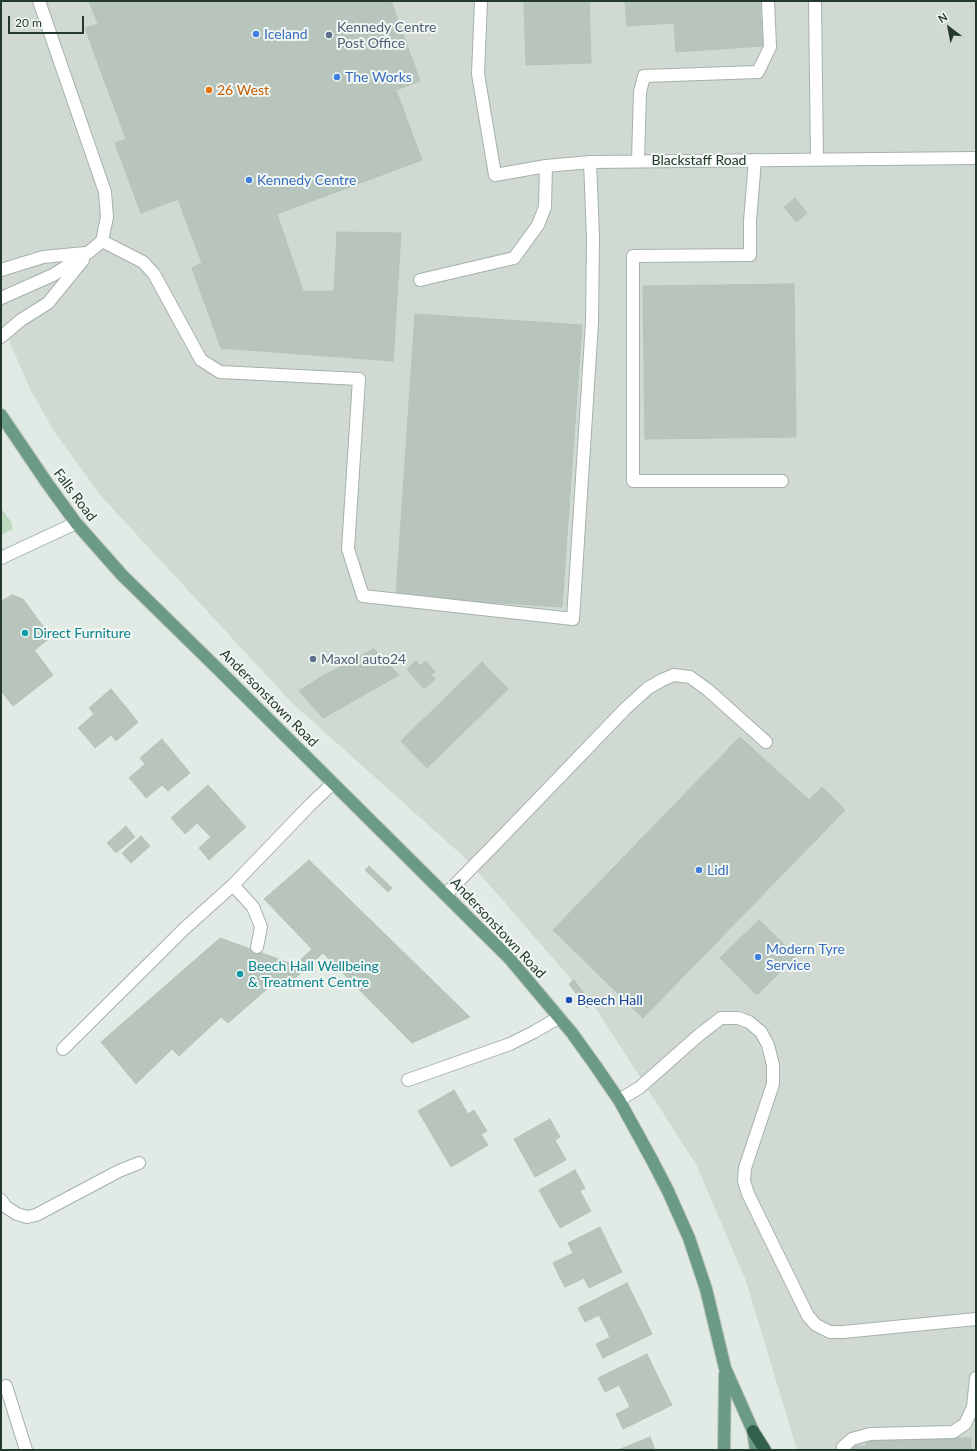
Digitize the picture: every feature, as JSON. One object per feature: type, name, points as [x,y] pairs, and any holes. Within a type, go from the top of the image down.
[{"type":"highway","points":[[753,1431],[766,1450]]},
{"type":"main road","name":"Falls Road","points":[[1,414],[47,483],[76,523],[133,587]]},
{"type":"main road","name":"Andersonstown Road","points":[[133,587],[446,894],[509,958],[581,1046],[619,1100],[668,1191],[689,1238],[706,1289],[725,1368],[753,1431],[756,1450]]},
{"type":"main road","name":"Andersonstown Road","points":[[724,1450],[725,1368]]},
{"type":"street","points":[[1,298],[53,275],[89,252],[102,242],[107,217],[105,192],[39,1]]},
{"type":"street","name":"Blackstaff Road","points":[[481,1],[478,74],[495,175],[546,166],[638,160],[976,158]]},
{"type":"street","points":[[638,160],[640,92],[644,76],[758,72],[770,47],[768,1]]},
{"type":"street","points":[[815,1],[817,160]]},
{"type":"street","points":[[755,160],[750,221],[750,255],[633,256],[633,481],[782,481]]},
{"type":"street","points":[[102,242],[143,262],[154,274],[201,360],[220,372],[360,379],[348,549],[363,596],[574,619],[592,322],[593,237],[590,162]]},
{"type":"street","points":[[420,280],[514,258],[538,225],[545,207],[546,166]]},
{"type":"street","points":[[1,270],[43,257],[89,252]]},
{"type":"street","points":[[1,337],[21,320],[48,303],[89,252]]},
{"type":"street","points":[[1,558],[76,523]]},
{"type":"street","points":[[446,894],[625,709],[648,688],[662,680],[674,675],[690,677],[708,690],[766,742]]},
{"type":"street","points":[[63,1049],[184,929],[233,885],[333,783]]},
{"type":"street","points":[[233,885],[253,907],[261,927],[257,947]]},
{"type":"street","points":[[408,1080],[510,1044],[558,1018]]},
{"type":"street","points":[[619,1100],[639,1088],[699,1035],[721,1018],[738,1018],[749,1022],[761,1032],[768,1045],[773,1065],[773,1084],[745,1168],[744,1181],[748,1194],[808,1316],[816,1325],[830,1332],[976,1319]]},
{"type":"street","points":[[1,1200],[6,1207],[17,1214],[27,1217],[36,1216],[139,1163]]},
{"type":"street","points":[[843,1450],[843,1447],[852,1439],[870,1434],[953,1432],[965,1424],[973,1407],[976,1378]]},
{"type":"street","points":[[6,1386],[26,1450]]},
{"type":"shaded area","points":[[1,1],[976,1],[976,1450],[797,1450],[746,1281],[697,1166],[595,1007],[464,857],[291,702],[102,497],[53,430],[30,389],[1,322]]},
{"type":"green space","points":[[1,508],[11,522],[13,529],[1,535]]},
{"type":"building","name":"Kennedy Centre","points":[[89,1],[391,1],[420,81],[396,90],[422,160],[277,214],[303,291],[334,291],[337,232],[401,233],[393,361],[221,348],[192,268],[202,263],[178,199],[141,213],[115,143],[126,139],[85,28],[98,24]]},
{"type":"building","points":[[524,1],[589,1],[591,63],[526,65]]},
{"type":"building","points":[[625,1],[760,1],[763,46],[676,52],[674,23],[627,26]]},
{"type":"building","points":[[795,198],[807,213],[796,222],[784,207]]},
{"type":"building","points":[[794,284],[796,437],[645,439],[643,286]]},
{"type":"building","points":[[415,314],[582,325],[562,607],[396,596]]},
{"type":"building","name":"Direct Furniture","points":[[12,595],[23,599],[51,637],[1,677],[1,629],[5,625],[1,616],[1,601]]},
{"type":"building","points":[[1,616],[5,625],[1,629]]},
{"type":"building","points":[[374,649],[399,675],[323,718],[299,691],[321,677]]},
{"type":"building","points":[[34,650],[53,675],[13,706],[1,691],[1,677]]},
{"type":"building","points":[[416,661],[420,666],[426,661],[435,672],[431,675],[435,679],[424,689],[407,669]]},
{"type":"building","points":[[482,662],[508,689],[427,768],[401,741]]},
{"type":"building","points":[[111,689],[125,706],[87,738],[78,728],[94,714],[89,708]]},
{"type":"building","points":[[125,706],[138,722],[116,741],[111,735],[95,748],[87,738]]},
{"type":"building","name":"Lidl","points":[[740,737],[809,800],[822,787],[845,810],[643,1018],[553,930]]},
{"type":"building","points":[[162,739],[176,756],[138,788],[129,778],[145,764],[140,758]]},
{"type":"building","points":[[176,756],[190,773],[168,791],[162,785],[146,798],[138,788]]},
{"type":"building","points":[[208,785],[226,805],[202,828],[197,823],[185,834],[171,818]]},
{"type":"building","points":[[226,805],[246,827],[209,860],[199,848],[211,837],[202,828]]},
{"type":"building","points":[[126,826],[135,837],[116,853],[107,843]]},
{"type":"building","points":[[141,836],[150,846],[131,863],[122,853]]},
{"type":"building","name":"Beech Hall Wellbeing & Treatment Centre","points":[[309,860],[470,1017],[412,1043],[323,953],[283,989],[274,983],[228,1023],[221,1017],[179,1056],[172,1049],[136,1084],[101,1042],[220,938],[295,965],[312,949],[264,899]]},
{"type":"building","points":[[369,866],[392,888],[388,892],[365,870]]},
{"type":"building","name":"Modern Tyre Service","points":[[759,920],[796,956],[757,995],[720,958]]},
{"type":"building","points":[[574,980],[592,1004],[587,1008],[569,984]]},
{"type":"building","points":[[454,1090],[468,1114],[474,1110],[487,1131],[481,1134],[488,1145],[451,1167],[418,1111]]},
{"type":"building","points":[[550,1119],[560,1137],[555,1140],[566,1160],[535,1177],[514,1139]]},
{"type":"building","points":[[575,1170],[585,1188],[580,1191],[591,1211],[560,1228],[539,1190]]},
{"type":"building","points":[[600,1227],[611,1250],[559,1276],[553,1263],[573,1253],[568,1243]]},
{"type":"building","points":[[611,1250],[622,1272],[589,1288],[584,1278],[565,1287],[559,1276]]},
{"type":"building","points":[[627,1283],[640,1309],[605,1327],[599,1315],[585,1322],[578,1308]]},
{"type":"building","points":[[640,1309],[652,1334],[603,1358],[596,1344],[610,1337],[605,1327]]},
{"type":"building","points":[[647,1354],[659,1379],[625,1397],[619,1385],[605,1392],[598,1378]]},
{"type":"building","points":[[659,1379],[672,1405],[623,1429],[616,1414],[630,1407],[625,1397]]},
{"type":"building","points":[[650,1437],[655,1450],[618,1450]]},
{"type":"building","points":[[866,1438],[971,1438],[971,1450],[852,1450],[852,1446],[866,1446]]},
{"type":"place","name":"Iceland","points":[[256,34]]},
{"type":"place","name":"Kennedy Centre Post Office","points":[[329,35]]},
{"type":"place","name":"The Works","points":[[337,77]]},
{"type":"place","name":"26 West","points":[[209,90]]},
{"type":"place","name":"Kennedy Centre","points":[[249,180]]},
{"type":"place","name":"Direct Furniture","points":[[25,633]]},
{"type":"place","name":"Maxol auto24","points":[[313,659]]},
{"type":"place","name":"Lidl","points":[[699,870]]},
{"type":"place","name":"Modern Tyre Service","points":[[758,957]]},
{"type":"place","name":"Beech Hall Wellbeing & Treatment Centre","points":[[240,974]]},
{"type":"place","name":"Beech Hall","points":[[569,1000]]}]
